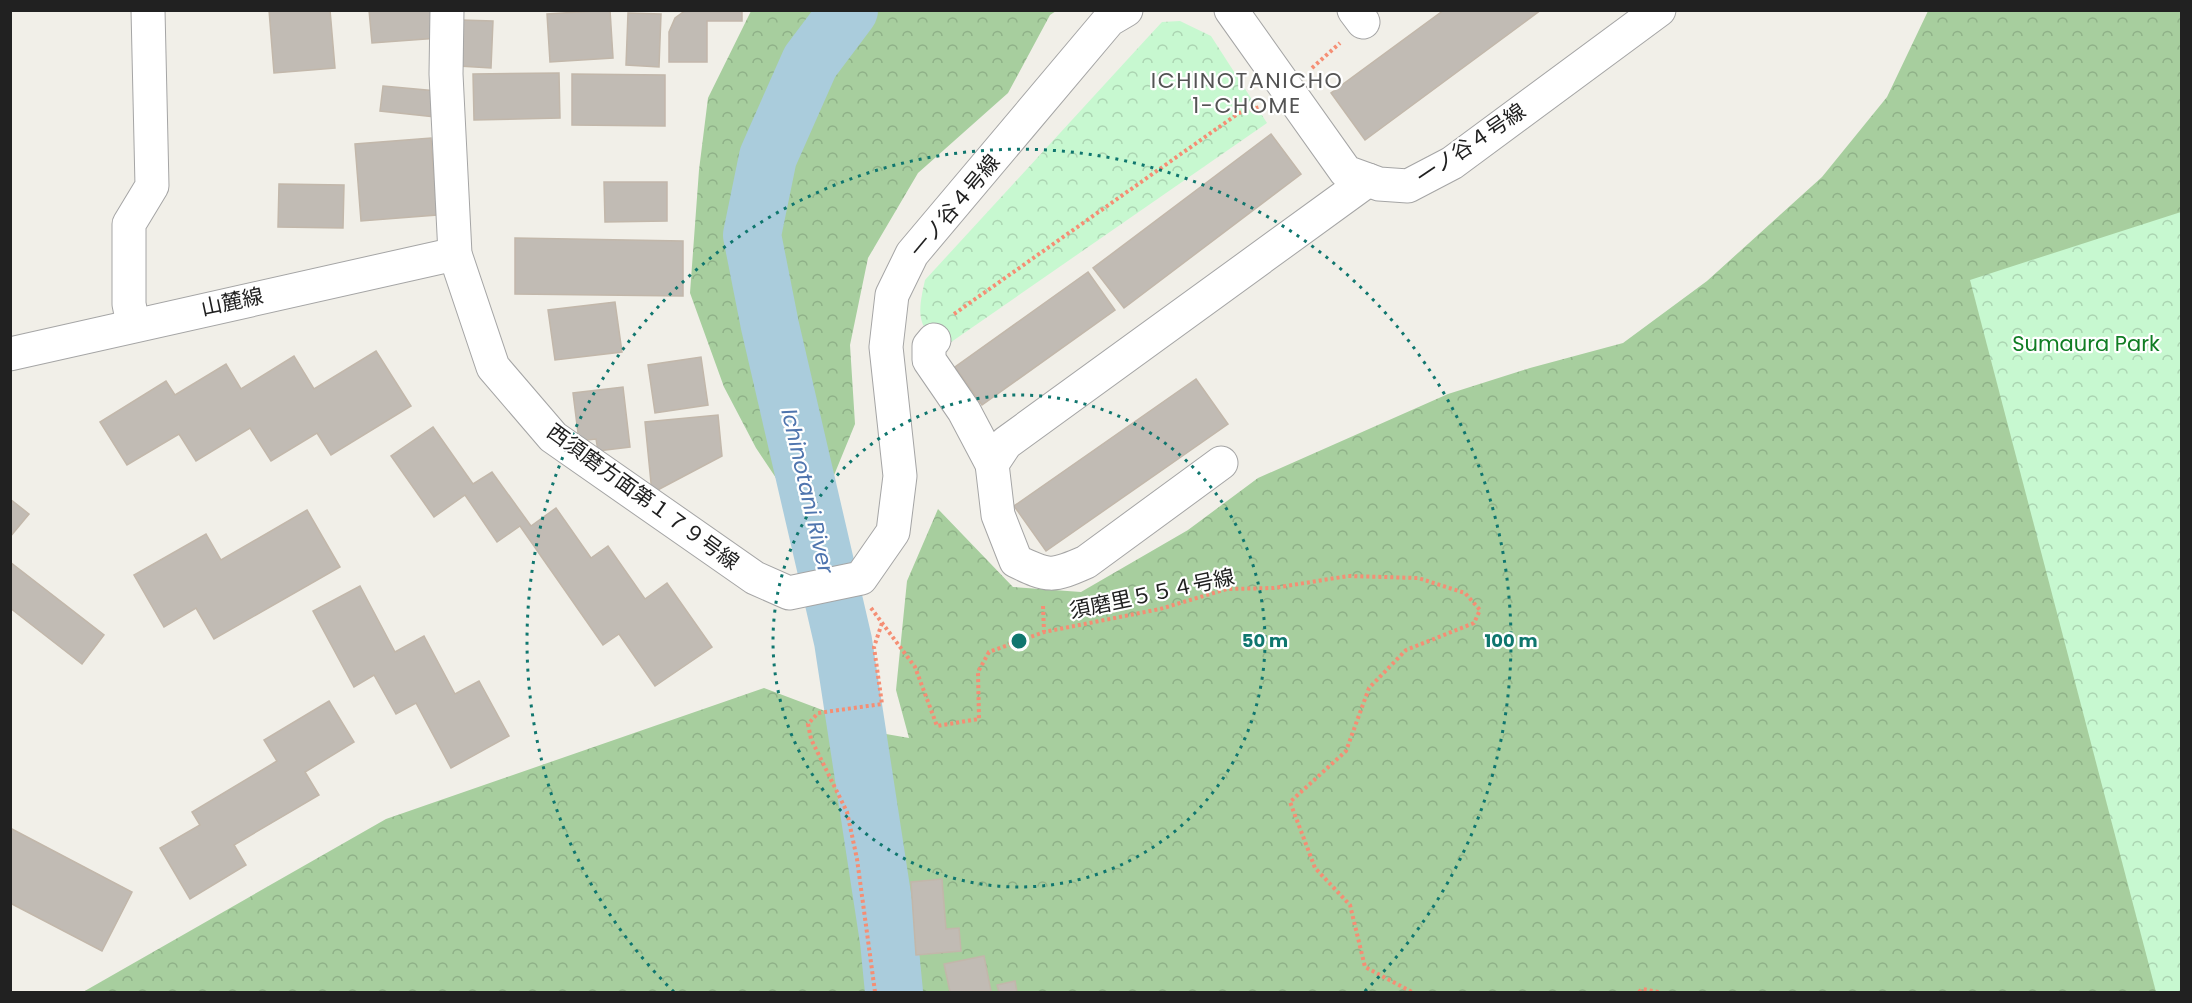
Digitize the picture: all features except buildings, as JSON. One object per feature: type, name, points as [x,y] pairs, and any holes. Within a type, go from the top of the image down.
[{"type":"street","points":[[133,324],[129,304],[129,224],[152,186],[148,10]]},
{"type":"street","name":"西須磨方面第１７９号線","points":[[447,10],[446,74],[455,254],[493,367],[553,437],[755,578],[789,593],[864,590]]},
{"type":"street","name":"一ノ谷４号線","points":[[864,590],[893,532],[900,476],[886,347],[892,296],[912,254],[1109,20],[1126,10]]},
{"type":"street","name":"一ノ谷４号線","points":[[1231,10],[1346,172],[1368,180],[1408,186],[1452,163],[1659,10]]},
{"type":"street","points":[[992,464],[1006,443],[1368,180]]},
{"type":"street","name":"山麓線","points":[[10,354],[133,324],[455,254]]},
{"type":"street","points":[[934,340],[929,346],[929,360],[964,411],[992,464],[998,515],[1016,561],[1043,574],[1061,573],[1086,562],[1221,463]]},
{"type":"path","points":[[1307,72],[1359,16]]},
{"type":"path","points":[[934,340],[941,324],[1239,113],[1269,103]]},
{"type":"path","name":"須磨里５５４号線","points":[[864,590],[882,622],[915,668],[937,726],[979,719],[978,672],[988,652],[1044,632],[1160,609],[1227,589],[1274,588],[1348,576],[1418,578],[1465,593],[1480,610],[1474,623],[1406,650],[1369,688],[1346,751],[1290,802],[1315,868],[1350,905],[1365,967],[1412,993]]},
{"type":"path","points":[[875,993],[858,870],[847,812],[811,739],[808,724],[818,713],[882,704],[874,647],[882,622]]},
{"type":"path","points":[[1639,993],[1642,989],[1659,993]]},
{"type":"green space","points":[[751,11],[1056,11],[1050,15],[1008,93],[918,173],[868,258],[850,345],[855,424],[830,485],[782,487],[756,448],[724,387],[690,293],[699,170],[708,98]]},
{"type":"green space","points":[[1928,11],[2181,11],[2181,992],[83,992],[386,819],[764,688],[886,734],[909,738],[896,690],[907,581],[938,509],[1013,587],[1081,592],[1188,530],[1258,478],[1448,394],[1530,368],[1623,343],[1707,281],[1822,177],[1887,97]]},
{"type":"green space","points":[[1180,21],[1211,36],[1267,123],[944,347],[928,333],[921,318],[920,310],[925,280],[1162,22]]},
{"type":"green space","name":"Sumaura Park","points":[[2181,212],[2182,992],[2156,992],[1970,280]]},
{"type":"waterway","name":"Ichinotani River","points":[[849,10],[810,62],[768,157],[752,235],[770,326],[843,641],[889,941],[894,992]]},
{"type":"district","name":"ICHINOTANICHO 1-CHOME","points":[[1247,92]]}]
